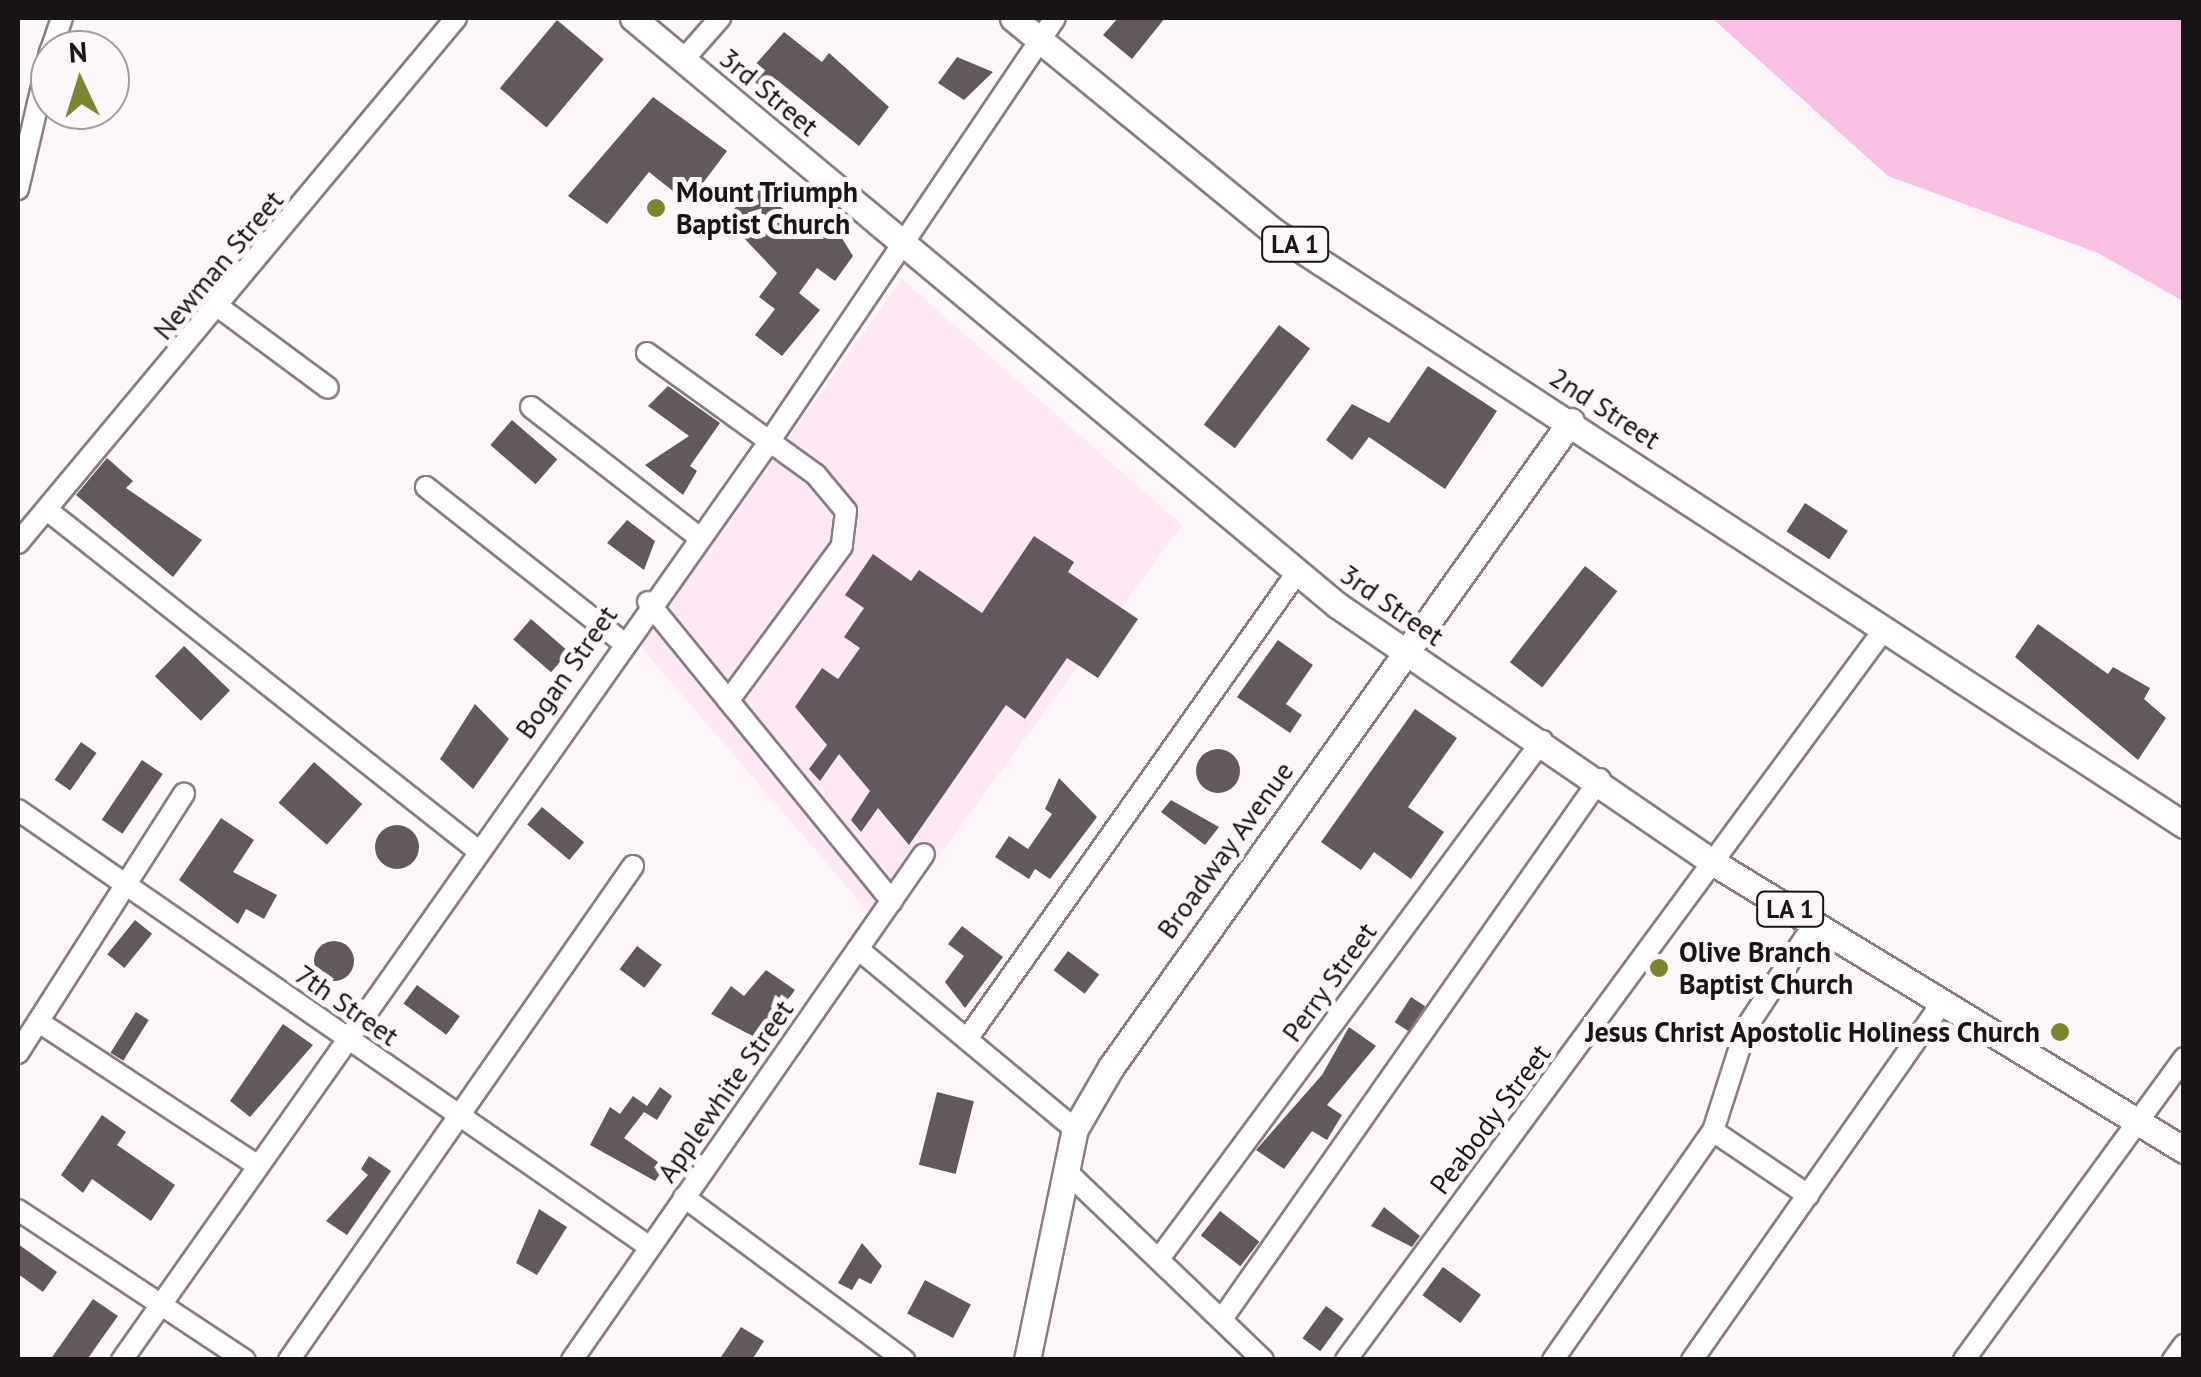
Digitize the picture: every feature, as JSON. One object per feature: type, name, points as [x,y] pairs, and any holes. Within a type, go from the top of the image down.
[{"type":"main road","name":"3rd Street","points":[[633,18],[1296,574],[1406,653],[1600,778],[1714,863],[2141,1120],[2184,1150]]},
{"type":"main road","name":"2nd Street","points":[[1013,18],[1218,192],[2184,825]]},
{"type":"main road","name":"Broadway Avenue","points":[[1026,1360],[1076,1129],[1156,995],[1571,421]]},
{"type":"street","name":"Newman Street","points":[[18,543],[220,308],[456,18]]},
{"type":"street","points":[[684,59],[720,18]]},
{"type":"street","name":"Bogan Street","points":[[122,1360],[648,602],[769,442],[899,242],[1055,18]]},
{"type":"street","points":[[18,189],[32,130]]},
{"type":"street","points":[[220,308],[328,388]]},
{"type":"street","points":[[647,353],[837,495],[850,529],[728,701]]},
{"type":"street","points":[[531,407],[696,535]]},
{"type":"street","points":[[426,487],[621,641]]},
{"type":"street","points":[[46,510],[476,849]]},
{"type":"street","points":[[967,1039],[1296,574]]},
{"type":"street","points":[[648,602],[892,902]]},
{"type":"street","name":"Peabody Street","points":[[1346,1360],[1885,628]]},
{"type":"street","name":"Perry Street","points":[[1161,1256],[1542,741]]},
{"type":"street","points":[[1222,1318],[1600,778]]},
{"type":"street","points":[[18,1052],[184,793]]},
{"type":"street","name":"7th Street","points":[[18,810],[646,1245]]},
{"type":"street","name":"Applewhite Street","points":[[572,1360],[646,1245],[924,854]]},
{"type":"street","points":[[289,1360],[633,866]]},
{"type":"street","points":[[1553,1360],[1713,1131],[1746,1028],[1814,924]]},
{"type":"street","points":[[858,949],[1076,1129]]},
{"type":"street","points":[[1692,1360],[1942,1003]]},
{"type":"street","points":[[39,1022],[257,1165]]},
{"type":"street","points":[[1964,1360],[2184,1058]]},
{"type":"street","points":[[1713,1131],[1808,1195]]},
{"type":"street","points":[[1066,1172],[1161,1256],[1264,1360]]},
{"type":"street","points":[[684,1196],[904,1360]]},
{"type":"street","points":[[18,1210],[245,1360]]},
{"type":"street","points":[[2173,1360],[2184,1345]]},
{"type":"shaded area","points":[[1712,18],[2183,18],[2183,301],[2098,253],[1888,176]]},
{"type":"shaded area","points":[[902,279],[1182,525],[884,930],[640,646]]},
{"type":"building","points":[[1118,18],[1165,18],[1132,59],[1103,35]]},
{"type":"building","points":[[557,20],[604,59],[547,127],[500,88]]},
{"type":"building","points":[[784,32],[822,62],[829,53],[889,107],[859,146],[777,80],[767,92],[746,75]]},
{"type":"building","points":[[957,57],[993,72],[964,100],[938,83]]},
{"type":"building","points":[[653,97],[727,151],[688,203],[649,172],[607,224],[568,196]]},
{"type":"building","points":[[754,185],[799,222],[805,215],[838,232],[853,256],[835,281],[817,268],[799,293],[820,310],[782,356],[755,335],[775,309],[759,297],[777,273],[726,219]]},
{"type":"building","points":[[1279,325],[1310,348],[1235,448],[1204,425]]},
{"type":"building","points":[[1428,366],[1497,411],[1445,489],[1369,437],[1352,460],[1326,440],[1352,404],[1389,423]]},
{"type":"building","points":[[668,386],[720,423],[690,466],[697,471],[683,495],[645,465],[689,436],[648,406]]},
{"type":"building","points":[[512,420],[557,459],[536,484],[490,445]]},
{"type":"building","points":[[107,458],[133,481],[126,488],[202,540],[173,577],[76,495]]},
{"type":"building","points":[[1805,503],[1848,531],[1829,559],[1786,532]]},
{"type":"building","points":[[627,520],[655,541],[644,570],[607,543]]},
{"type":"building","points":[[1034,536],[1074,562],[1068,572],[1138,619],[1098,678],[1067,658],[1025,719],[1006,705],[909,845],[878,808],[861,832],[851,820],[870,791],[839,754],[820,781],[809,769],[827,745],[795,707],[822,668],[838,679],[860,648],[844,637],[864,608],[845,595],[873,554],[911,581],[919,570],[982,613]]},
{"type":"building","points":[[1585,566],[1617,591],[1542,687],[1510,662]]},
{"type":"building","points":[[531,619],[569,652],[551,672],[513,639]]},
{"type":"building","points":[[2038,624],[2108,674],[2113,667],[2150,688],[2144,699],[2166,718],[2138,760],[2015,657]]},
{"type":"building","points":[[1278,640],[1313,665],[1286,704],[1302,715],[1290,733],[1237,697]]},
{"type":"building","points":[[184,646],[230,690],[201,721],[155,676]]},
{"type":"building","points":[[475,704],[509,739],[473,789],[440,759]]},
{"type":"building","points":[[1415,709],[1457,738],[1408,807],[1444,832],[1411,879],[1374,852],[1361,870],[1321,842]]},
{"type":"building","points":[[81,742],[97,753],[70,791],[55,780]]},
{"type":"building","points":[[1218,749],[1234,755],[1240,771],[1234,787],[1218,793],[1202,787],[1196,771],[1202,755]]},
{"type":"building","points":[[142,760],[163,774],[122,834],[102,820]]},
{"type":"building","points":[[314,762],[362,804],[327,845],[279,803]]},
{"type":"building","points":[[1059,778],[1097,817],[1050,879],[1035,869],[1029,879],[995,857],[1009,836],[1028,849],[1052,814],[1045,809]]},
{"type":"building","points":[[1171,800],[1219,827],[1205,845],[1161,812]]},
{"type":"building","points":[[542,807],[584,842],[569,860],[527,825]]},
{"type":"building","points":[[221,818],[254,840],[233,872],[277,895],[264,919],[246,909],[238,924],[179,880]]},
{"type":"building","points":[[397,825],[413,831],[419,847],[413,863],[397,869],[381,863],[375,847],[381,831]]},
{"type":"building","points":[[135,920],[152,934],[124,968],[107,954]]},
{"type":"building","points":[[962,926],[1003,957],[965,1008],[945,982],[964,956],[948,944]]},
{"type":"building","points":[[334,941],[348,947],[354,961],[348,975],[334,981],[320,975],[314,961],[320,947]]},
{"type":"building","points":[[637,946],[662,965],[644,988],[620,969]]},
{"type":"building","points":[[1068,951],[1099,974],[1085,994],[1054,970]]},
{"type":"building","points":[[766,970],[795,990],[758,1039],[711,1014],[731,986],[744,996]]},
{"type":"building","points":[[417,985],[460,1016],[446,1035],[403,1004]]},
{"type":"building","points":[[1411,997],[1425,1006],[1409,1031],[1395,1022]]},
{"type":"building","points":[[136,1012],[149,1020],[123,1061],[111,1053]]},
{"type":"building","points":[[283,1024],[313,1045],[250,1117],[230,1101]]},
{"type":"building","points":[[1349,1027],[1376,1046],[1327,1105],[1342,1115],[1327,1140],[1312,1131],[1284,1169],[1256,1150],[1322,1075]]},
{"type":"building","points":[[660,1087],[672,1096],[657,1120],[644,1112],[624,1138],[665,1167],[655,1181],[590,1145],[610,1107],[620,1114],[633,1096],[647,1106]]},
{"type":"building","points":[[937,1092],[974,1101],[956,1174],[919,1165]]},
{"type":"building","points":[[102,1115],[126,1132],[117,1145],[175,1185],[151,1221],[92,1179],[83,1193],[61,1175]]},
{"type":"building","points":[[369,1156],[391,1171],[347,1235],[326,1221],[368,1175],[361,1169]]},
{"type":"building","points":[[1384,1207],[1420,1236],[1412,1247],[1371,1226]]},
{"type":"building","points":[[539,1209],[567,1227],[537,1275],[516,1263]]},
{"type":"building","points":[[1220,1211],[1259,1242],[1240,1266],[1201,1235]]},
{"type":"building","points":[[862,1243],[882,1266],[871,1284],[859,1278],[852,1290],[838,1283]]},
{"type":"building","points":[[18,1244],[57,1272],[43,1292],[18,1274]]},
{"type":"building","points":[[1443,1267],[1481,1295],[1460,1323],[1422,1295]]},
{"type":"building","points":[[925,1280],[971,1304],[953,1338],[907,1314]]},
{"type":"building","points":[[93,1299],[118,1316],[87,1360],[50,1360]]},
{"type":"building","points":[[1326,1306],[1344,1319],[1320,1351],[1302,1338]]},
{"type":"building","points":[[741,1327],[764,1341],[752,1360],[719,1360]]},
{"type":"place","name":"Mount Triumph Baptist Church","points":[[656,208]]},
{"type":"place","name":"Olive Branch Baptist Church","points":[[1659,968]]},
{"type":"place","name":"Jesus Christ Apostolic Holiness Church","points":[[2060,1032]]}]
